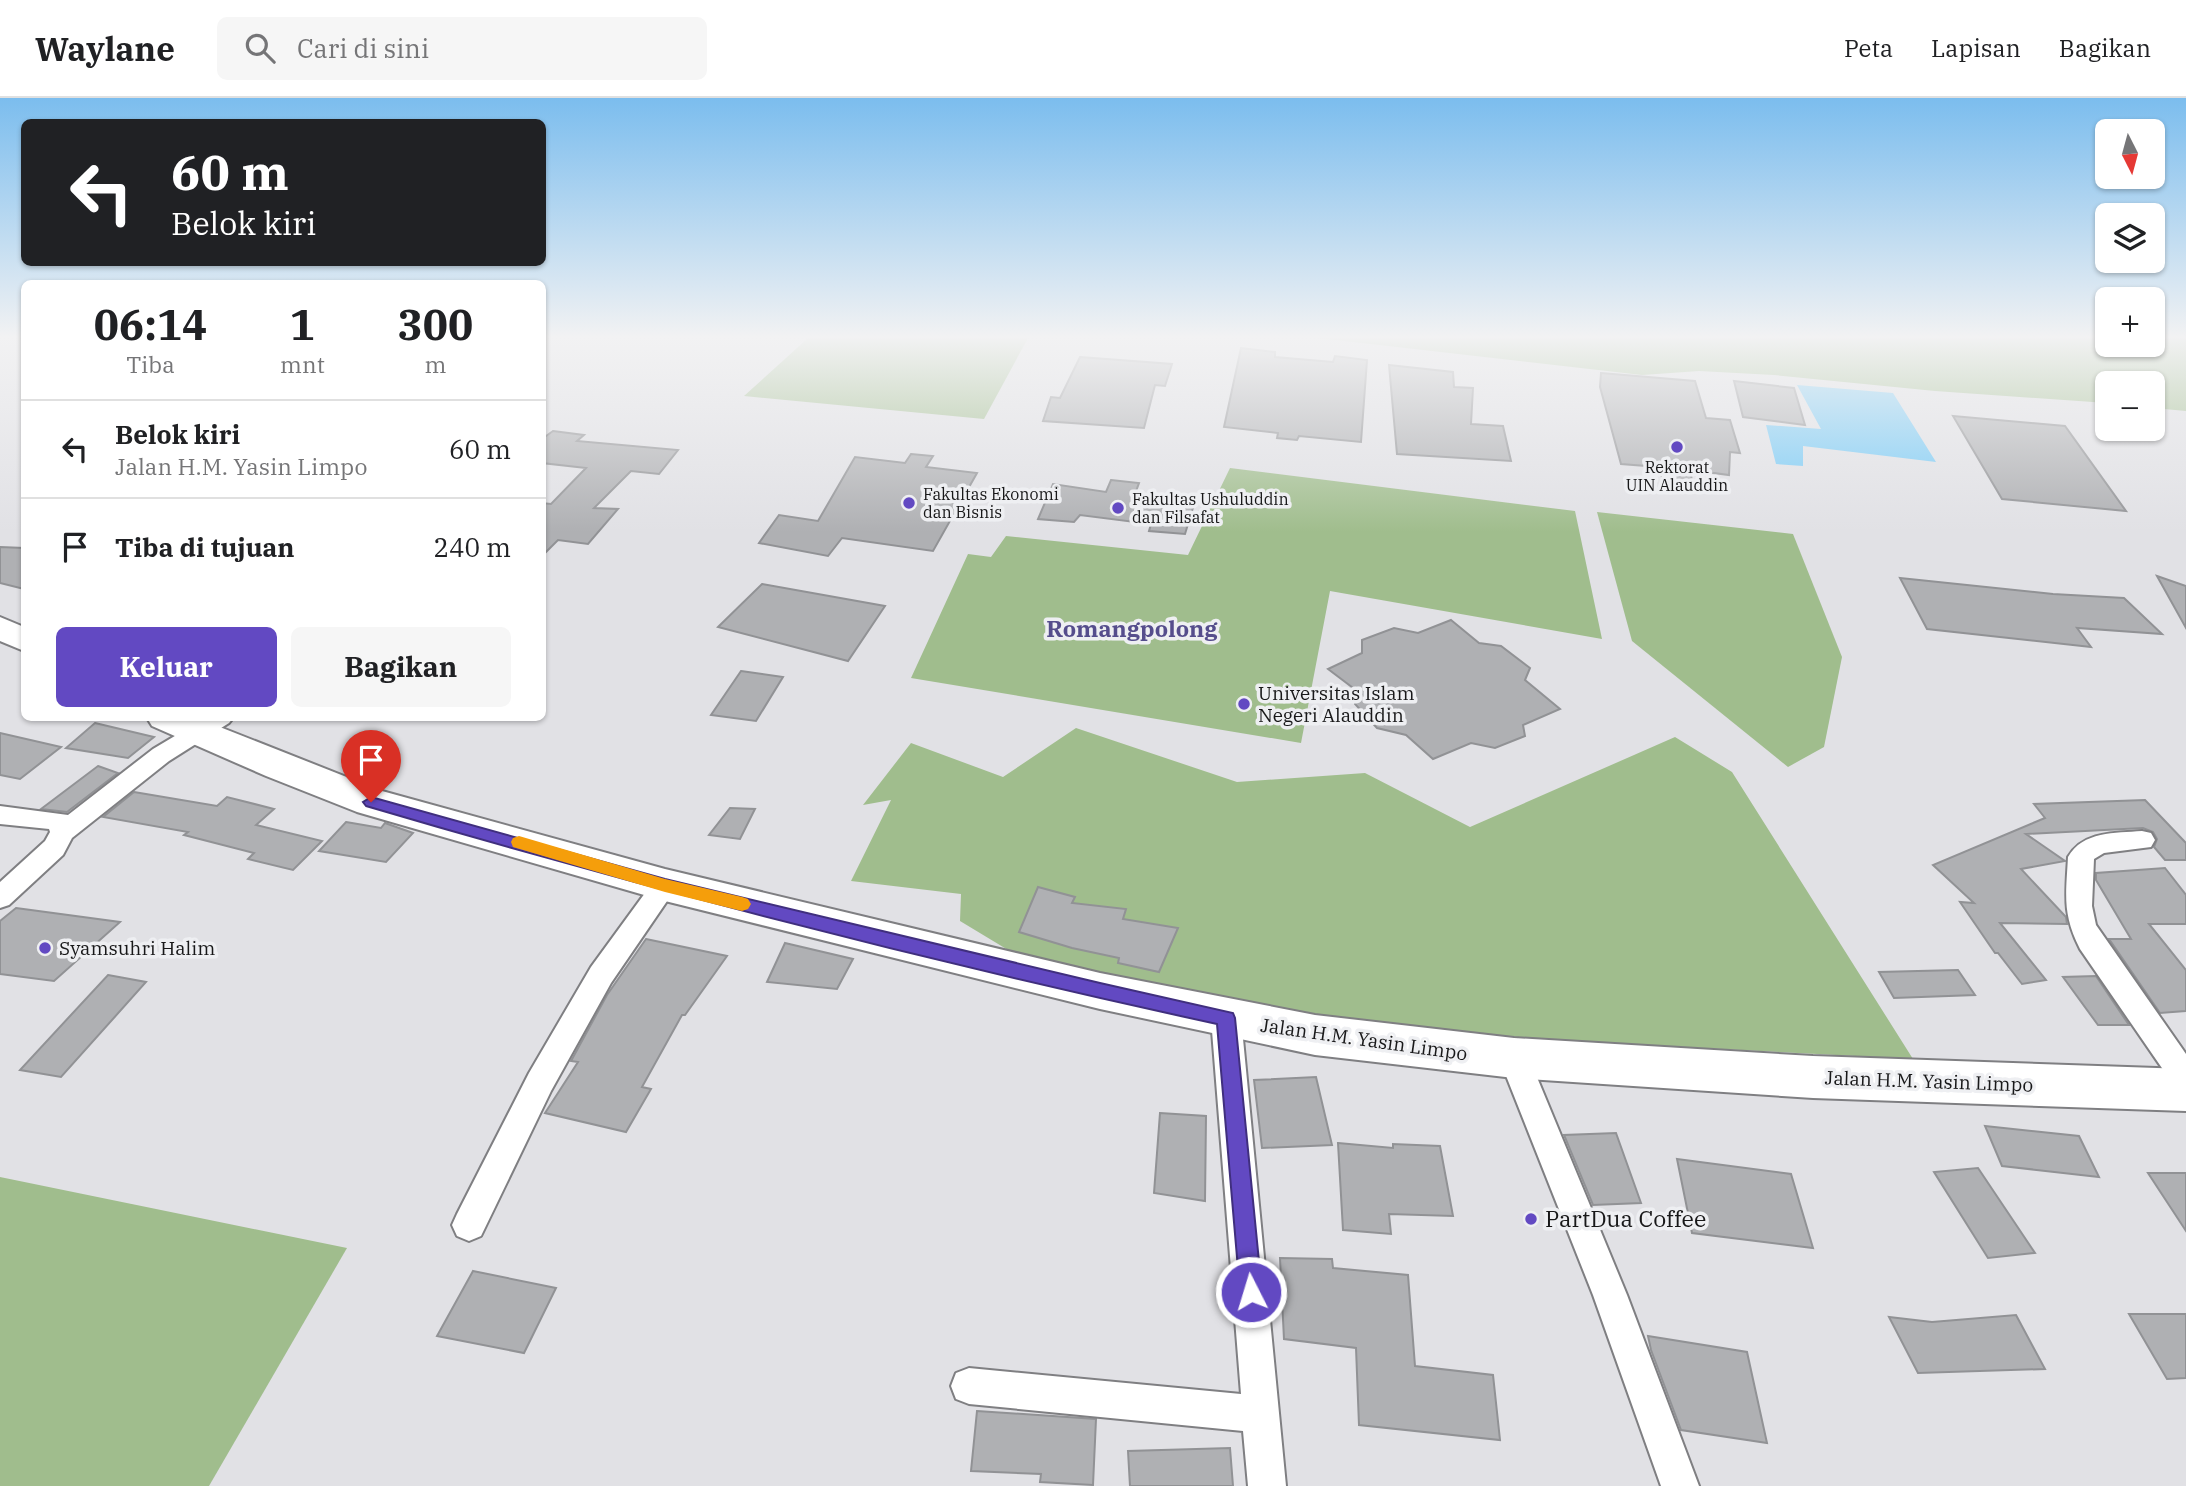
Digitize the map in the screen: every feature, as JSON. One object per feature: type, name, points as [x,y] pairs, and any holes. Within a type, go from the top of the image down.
[{"type":"main road","points":[[0,627],[21,639]]},
{"type":"main road","name":"Jalan H.M. Yasin Limpo","points":[[194,723],[371,802],[665,885],[1100,991],[1315,1035],[1514,1058],[1813,1077],[2186,1090]]},
{"type":"street","points":[[0,898],[54,848],[63,832],[161,755],[194,723]]},
{"type":"street","points":[[0,815],[59,821],[63,832]]},
{"type":"street","points":[[2142,840],[2093,845],[2085,850],[2081,857],[2079,906],[2082,925],[2090,942],[2186,1078]]},
{"type":"street","points":[[469,1225],[547,1070],[601,975],[665,885]]},
{"type":"street","points":[[1226,1018],[1267,1486]]},
{"type":"street","points":[[1514,1058],[1610,1295],[1680,1486]]},
{"type":"street","points":[[969,1386],[1261,1414]]},
{"type":"green space","points":[[815,403],[993,403],[984,419]]},
{"type":"green space","points":[[2165,403],[2186,403],[2186,411],[2165,409]]},
{"type":"green space","points":[[1230,468],[1575,511],[1602,639],[1330,591],[1301,743],[911,678],[968,554],[991,557],[1006,536],[1188,555]]},
{"type":"green space","points":[[1597,512],[1793,534],[1842,657],[1824,747],[1788,767],[1632,641]]},
{"type":"green space","points":[[1076,728],[1237,782],[1365,773],[1470,827],[1675,737],[1732,772],[1913,1059],[1512,1038],[1270,1013],[1023,959],[960,921],[961,894],[851,881],[891,800],[863,805],[911,743],[1003,777]]},
{"type":"green space","points":[[0,1177],[347,1248],[209,1486],[0,1486]]},
{"type":"water","points":[[1807,403],[1899,403],[1936,462],[1803,446],[1803,466],[1776,464],[1766,425],[1821,429]]},
{"type":"building","points":[[1049,403],[1150,403],[1144,428],[1043,421]]},
{"type":"building","points":[[1229,403],[1364,403],[1361,442],[1299,436],[1297,440],[1277,438],[1278,433],[1224,427]]},
{"type":"building","points":[[1392,403],[1472,403],[1471,424],[1503,426],[1511,461],[1397,454]]},
{"type":"building","name":"Rektorat UIN Alauddin","points":[[1604,403],[1701,403],[1706,418],[1730,420],[1740,453],[1730,452],[1729,475],[1691,470],[1692,488],[1664,484],[1659,467],[1621,464]]},
{"type":"building","points":[[1739,403],[1798,403],[1805,425],[1743,417]]},
{"type":"building","points":[[1953,416],[2065,426],[2126,511],[2002,499]]},
{"type":"building","points":[[553,431],[584,435],[577,441],[678,450],[659,474],[631,471],[594,508],[618,509],[588,544],[558,540],[546,552],[546,503],[551,504],[586,468],[546,463],[546,436]]},
{"type":"building","name":"Fakultas Ekonomi dan Bisnis","points":[[911,454],[933,456],[926,467],[977,473],[933,551],[842,538],[828,556],[759,543],[779,515],[818,521],[855,457],[905,463]]},
{"type":"building","name":"Fakultas Ushuluddin dan Filsafat","points":[[1111,480],[1139,483],[1135,494],[1195,501],[1185,534],[1149,531],[1151,524],[1080,515],[1074,522],[1038,519],[1053,484],[1106,492]]},
{"type":"building","points":[[0,547],[21,548],[21,588],[0,583]]},
{"type":"building","points":[[2157,576],[2186,586],[2186,628]]},
{"type":"building","points":[[1900,578],[2053,594],[2124,598],[2162,634],[2077,628],[2091,647],[1927,629]]},
{"type":"building","points":[[762,584],[885,606],[848,661],[718,627]]},
{"type":"building","points":[[1451,620],[1479,643],[1501,646],[1530,668],[1525,680],[1560,709],[1523,725],[1525,736],[1495,748],[1471,743],[1433,759],[1406,735],[1377,728],[1355,704],[1357,691],[1328,669],[1362,653],[1362,640],[1394,628],[1418,633]]},
{"type":"building","points":[[741,671],[783,677],[756,721],[711,715]]},
{"type":"building","points":[[95,723],[154,737],[128,758],[66,748]]},
{"type":"building","points":[[0,733],[61,747],[20,779],[0,775]]},
{"type":"building","points":[[98,766],[118,773],[67,812],[41,809]]},
{"type":"building","points":[[134,792],[217,806],[227,797],[274,809],[256,825],[322,841],[293,870],[248,859],[254,853],[184,835],[188,832],[103,817]]},
{"type":"building","points":[[2145,800],[2186,843],[2186,860],[2165,860],[2154,847],[2157,839],[2153,832],[2143,828],[2026,834],[2065,861],[2021,869],[2066,917],[2067,924],[2000,923],[2046,980],[2022,984],[1998,953],[1995,953],[1960,902],[1974,903],[1933,865],[2045,818],[2034,804]]},
{"type":"building","points":[[730,808],[755,809],[740,839],[709,835]]},
{"type":"building","points":[[346,822],[381,828],[385,823],[413,833],[386,862],[319,851]]},
{"type":"building","points":[[2165,868],[2186,895],[2186,924],[2149,924],[2186,970],[2186,1011],[2160,1013],[2109,939],[2131,939],[2096,880],[2096,873]]},
{"type":"building","points":[[1038,887],[1075,897],[1072,903],[1126,909],[1123,919],[1178,928],[1159,972],[1118,963],[1119,958],[1072,948],[1019,932]]},
{"type":"building","name":"Syamsuhri Halim","points":[[16,908],[120,922],[54,981],[0,974],[0,921]]},
{"type":"building","points":[[646,939],[727,956],[685,1015],[682,1015],[642,1087],[651,1089],[626,1132],[545,1113],[578,1062],[571,1061],[607,995]]},
{"type":"building","points":[[785,943],[853,959],[837,989],[767,982]]},
{"type":"building","points":[[1958,970],[1975,995],[1894,998],[1879,972]]},
{"type":"building","points":[[108,975],[146,982],[61,1077],[20,1070]]},
{"type":"building","points":[[2096,976],[2129,1025],[2098,1025],[2063,977]]},
{"type":"building","points":[[1316,1077],[1332,1145],[1262,1148],[1254,1080]]},
{"type":"building","points":[[1160,1113],[1206,1116],[1205,1201],[1154,1193]]},
{"type":"building","points":[[1985,1126],[2079,1136],[2099,1177],[2002,1166]]},
{"type":"building","points":[[1616,1133],[1641,1203],[1593,1205],[1564,1135]]},
{"type":"building","points":[[1338,1143],[1393,1148],[1393,1144],[1440,1146],[1453,1216],[1389,1214],[1391,1234],[1343,1230]]},
{"type":"building","points":[[1677,1159],[1791,1174],[1813,1248],[1692,1233]]},
{"type":"building","points":[[1978,1168],[2035,1253],[1988,1258],[1934,1172]]},
{"type":"building","points":[[2148,1173],[2186,1173],[2186,1231]]},
{"type":"building","points":[[1280,1258],[1332,1259],[1333,1268],[1408,1275],[1415,1366],[1493,1375],[1500,1440],[1359,1425],[1356,1348],[1284,1339]]},
{"type":"building","points":[[473,1271],[556,1288],[524,1353],[437,1336]]},
{"type":"building","points":[[2129,1314],[2186,1314],[2186,1378],[2167,1379]]},
{"type":"building","points":[[2016,1315],[2045,1369],[1918,1373],[1889,1317],[1932,1322]]},
{"type":"building","points":[[1648,1336],[1747,1352],[1767,1443],[1681,1430]]},
{"type":"building","points":[[977,1411],[1096,1419],[1093,1485],[1040,1482],[1041,1474],[971,1471]]},
{"type":"building","points":[[1230,1448],[1233,1486],[1130,1486],[1128,1451]]},
{"type":"slow traffic","points":[[519,842],[665,885],[742,904]]},
{"type":"place","name":"Rektorat UIN Alauddin","points":[[1677,447]]},
{"type":"place","name":"Fakultas Ekonomi dan Bisnis","points":[[909,503]]},
{"type":"place","name":"Fakultas Ushuluddin dan Filsafat","points":[[1118,508]]},
{"type":"place","name":"Universitas Islam Negeri Alauddin","points":[[1244,704]]},
{"type":"place","name":"Syamsuhri Halim","points":[[45,948]]},
{"type":"place","name":"PartDua Coffee","points":[[1531,1219]]},
{"type":"district","name":"Romangpolong","points":[[1132,629]]},
{"type":"route","points":[[371,802],[665,885],[1100,991],[1226,1018],[1251,1292]]}]
